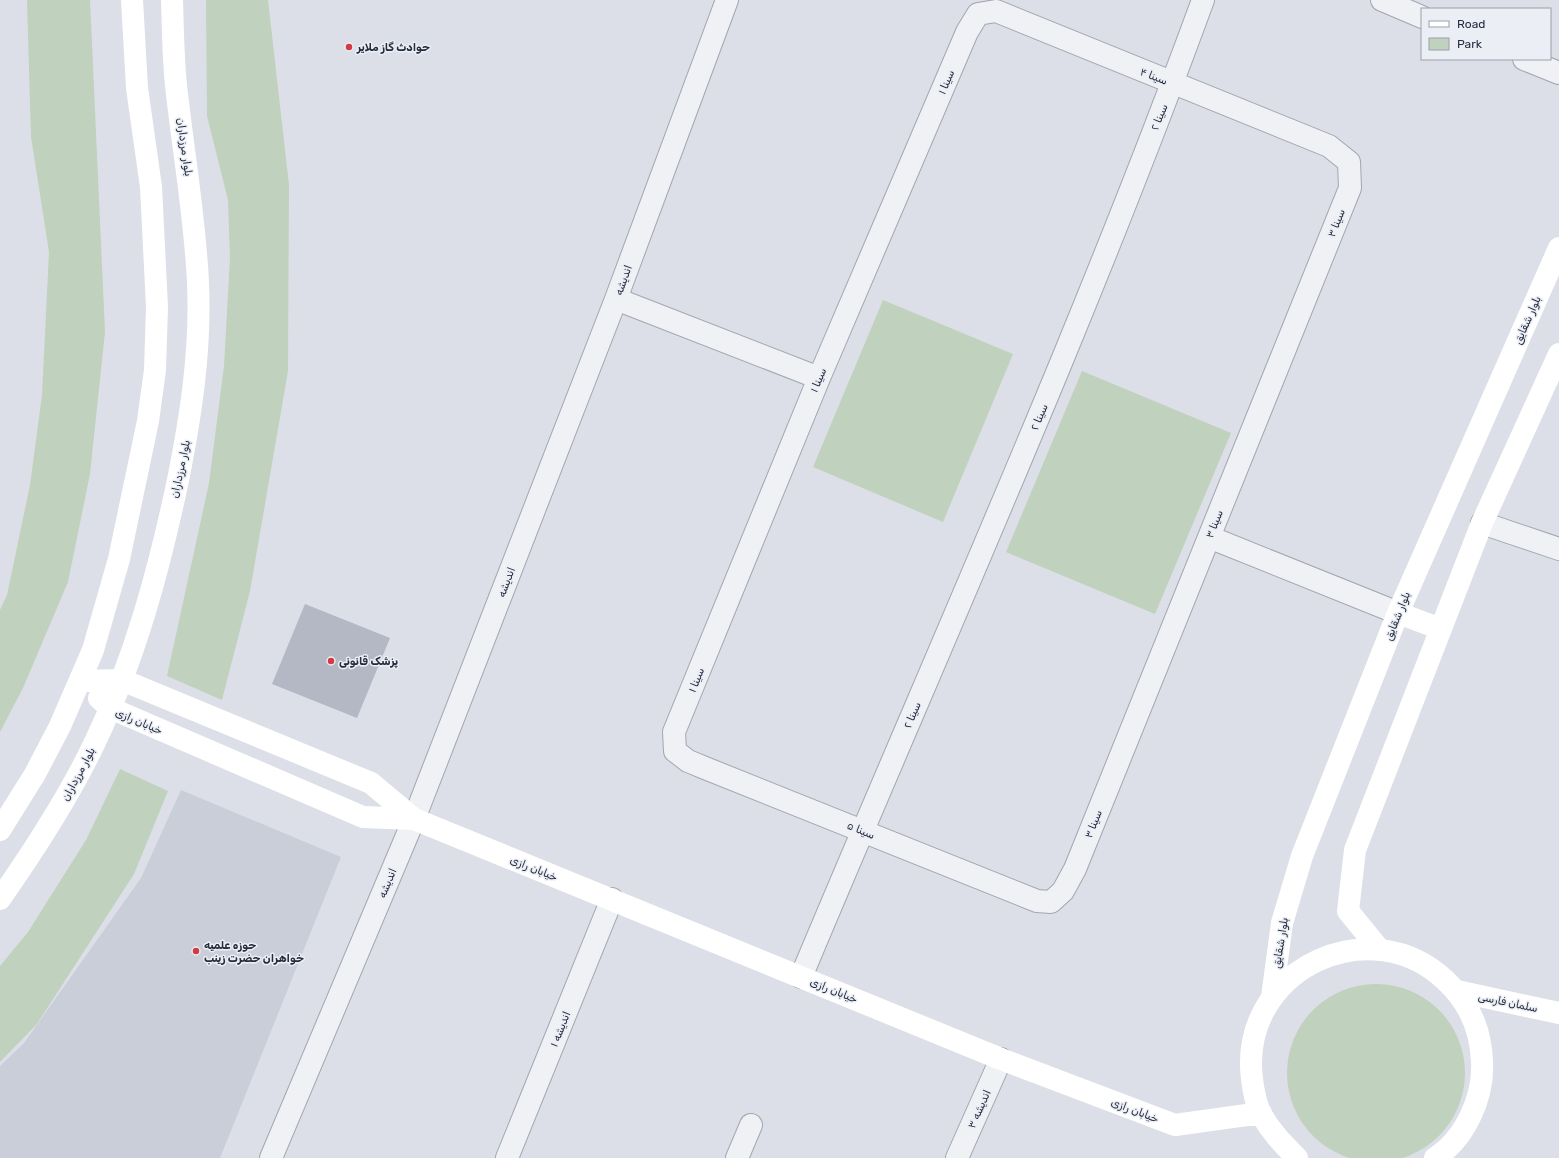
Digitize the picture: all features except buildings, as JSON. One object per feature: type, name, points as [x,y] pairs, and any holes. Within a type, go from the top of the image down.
[{"type":"main road","points":[[0,830],[35,774],[81,681],[93,650],[119,559],[147,428],[155,370],[157,307],[151,195],[137,88],[132,0]]},
{"type":"main road","name":"بلوار مرزداران","points":[[0,900],[31,855],[71,789],[95,742],[122,680],[152,589],[174,499],[188,429],[197,364],[198,284],[189,182],[176,84],[172,0]]},
{"type":"main road","name":"بلوار شقایق","points":[[1272,997],[1282,922],[1302,856],[1398,613],[1559,248]]},
{"type":"main road","points":[[1379,949],[1348,911],[1355,850],[1482,523],[1559,354]]},
{"type":"main road","points":[[1398,613],[1440,629]]},
{"type":"main road","name":"خیابان رازی","points":[[81,681],[122,680],[371,783],[414,819],[1001,1059],[1175,1125],[1261,1113]]},
{"type":"main road","name":"خیابان رازی","points":[[81,681],[110,708],[363,817],[414,819]]},
{"type":"main road","points":[[1297,1158],[1277,1138],[1261,1113],[1252,1084],[1251,1053],[1258,1024],[1272,997],[1293,974],[1319,958],[1348,950],[1379,949],[1408,955],[1435,970],[1457,990],[1473,1016],[1482,1045],[1483,1076],[1475,1105],[1461,1132],[1438,1157]]},
{"type":"main road","name":"سلمان فارسی","points":[[1457,990],[1559,1013]]},
{"type":"street","name":"اندیشه","points":[[271,1158],[414,819],[616,299],[728,0]]},
{"type":"street","name":"سینا ۲","points":[[801,977],[1056,376],[1173,83],[1203,0]]},
{"type":"street","points":[[1382,0],[1421,17]]},
{"type":"street","name":"سینا ۴","points":[[978,14],[996,11],[1329,146]]},
{"type":"street","name":"سینا ۱","points":[[675,751],[674,732],[819,378],[967,32],[978,14]]},
{"type":"street","points":[[1526,60],[1559,74]]},
{"type":"street","name":"سینا ۳","points":[[1051,902],[1063,891],[1075,869],[1350,188],[1349,162],[1329,146]]},
{"type":"street","points":[[616,299],[819,378]]},
{"type":"street","points":[[1482,523],[1559,549]]},
{"type":"street","points":[[1209,537],[1398,613]]},
{"type":"street","name":"سینا ۵","points":[[675,751],[688,761],[1037,901],[1051,902]]},
{"type":"street","name":"اندیشه ۱","points":[[507,1158],[612,899]]},
{"type":"street","name":"اندیشه ۳","points":[[957,1158],[1001,1059]]},
{"type":"street","points":[[736,1158],[751,1125]]},
{"type":"shaded area","name":"حوزه علمیه خواهران حضرت زینب","points":[[181,790],[341,857],[220,1158],[0,1158],[0,1066],[24,1043],[141,878]]},
{"type":"green space","points":[[27,0],[90,0],[105,332],[90,474],[68,582],[23,688],[0,732],[0,610],[7,595],[30,485],[42,395],[49,252],[31,137]]},
{"type":"green space","points":[[206,0],[268,0],[289,185],[288,371],[250,591],[222,700],[167,676],[209,483],[224,366],[230,258],[228,200],[207,116]]},
{"type":"green space","points":[[883,300],[1013,354],[943,522],[813,467]]},
{"type":"green space","points":[[1082,371],[1231,433],[1155,614],[1006,552]]},
{"type":"green space","points":[[120,769],[168,791],[134,874],[37,1024],[0,1062],[0,966],[28,932],[86,840]]},
{"type":"green space","points":[[1376,984],[1393,986],[1410,991],[1425,999],[1439,1010],[1450,1024],[1458,1039],[1465,1073],[1461,1099],[1450,1122],[1439,1136],[1425,1147],[1410,1155],[1398,1159],[1354,1159],[1342,1155],[1320,1142],[1307,1129],[1294,1107],[1289,1090],[1287,1073],[1289,1056],[1294,1039],[1302,1024],[1313,1010],[1327,999],[1342,991],[1359,986]]},
{"type":"place","name":"حوادث گاز ملایر","points":[[349,47]]},
{"type":"place","name":"پزشک قانونی","points":[[331,661]]},
{"type":"place","name":"حوزه علمیه خواهران حضرت زینب","points":[[196,951]]}]
